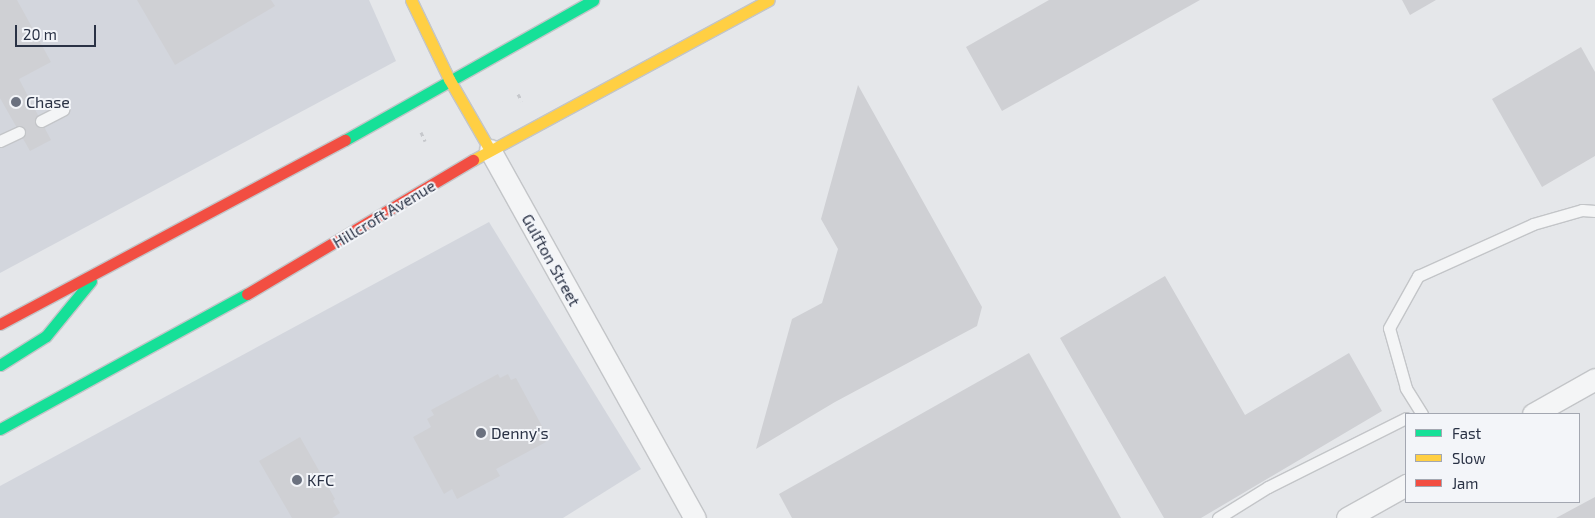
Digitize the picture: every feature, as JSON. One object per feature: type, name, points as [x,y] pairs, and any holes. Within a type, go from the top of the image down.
[{"type":"main road","name":"Gulfton Street","points":[[411,0],[449,80],[490,150]]},
{"type":"main road","points":[[0,324],[406,107],[449,80],[593,0]]},
{"type":"main road","name":"Hillcroft Avenue","points":[[0,429],[266,283],[490,150],[768,0]]},
{"type":"main road","points":[[0,365],[46,336],[100,271]]},
{"type":"street","name":"Gulfton Street","points":[[490,150],[695,518]]},
{"type":"street","points":[[1535,413],[1595,379]]},
{"type":"street","points":[[1347,518],[1405,486]]},
{"type":"lane","points":[[41,121],[63,110]]},
{"type":"lane","points":[[0,141],[19,132]]},
{"type":"lane","points":[[1419,413],[1406,388],[1389,328],[1418,276],[1532,224],[1582,210],[1595,211]]},
{"type":"lane","points":[[1218,518],[1268,487],[1405,418]]},
{"type":"path","points":[[518,94],[522,101]]},
{"type":"path","points":[[421,132],[426,141]]},
{"type":"shaded area","points":[[0,0],[369,0],[396,61],[0,273]]},
{"type":"shaded area","points":[[489,222],[641,469],[563,518],[0,518],[0,486]]},
{"type":"building","points":[[0,0],[17,0],[51,62],[19,79],[51,140],[30,151],[0,98]]},
{"type":"building","points":[[137,0],[271,0],[275,6],[175,65]]},
{"type":"building","points":[[1049,0],[1200,0],[1002,111],[966,47]]},
{"type":"building","points":[[1402,0],[1436,0],[1410,15]]},
{"type":"building","points":[[1581,47],[1595,72],[1595,156],[1542,187],[1492,99]]},
{"type":"building","points":[[858,85],[982,307],[977,326],[835,402],[756,449],[792,319],[822,303],[838,249],[821,219]]},
{"type":"building","points":[[1165,276],[1245,415],[1349,353],[1382,411],[1201,518],[1164,518],[1060,338]]},
{"type":"building","points":[[1029,353],[1121,518],[792,518],[779,494]]},
{"type":"building","name":"Denny's","points":[[498,374],[500,378],[508,374],[511,380],[516,378],[543,428],[539,429],[546,442],[496,469],[500,476],[457,499],[452,489],[444,494],[413,437],[431,427],[427,419],[434,415],[431,410]]},
{"type":"building","name":"KFC","points":[[300,437],[335,499],[333,501],[340,513],[332,518],[292,518],[259,461]]},
{"type":"building","points":[[1595,497],[1595,518],[1556,518]]},
{"type":"traffic: fast","points":[[345,140],[593,0]]},
{"type":"traffic: fast","points":[[0,365],[46,336],[91,281]]},
{"type":"traffic: fast","points":[[0,429],[247,294]]},
{"type":"traffic: slow","points":[[411,0],[449,79],[490,150]]},
{"type":"traffic: slow","points":[[473,160],[769,0]]},
{"type":"traffic: jam","points":[[0,324],[345,140]]},
{"type":"traffic: jam","points":[[247,294],[473,160]]},
{"type":"place","name":"Chase","points":[[16,102]]},
{"type":"place","name":"Denny's","points":[[481,433]]},
{"type":"place","name":"KFC","points":[[297,480]]}]
